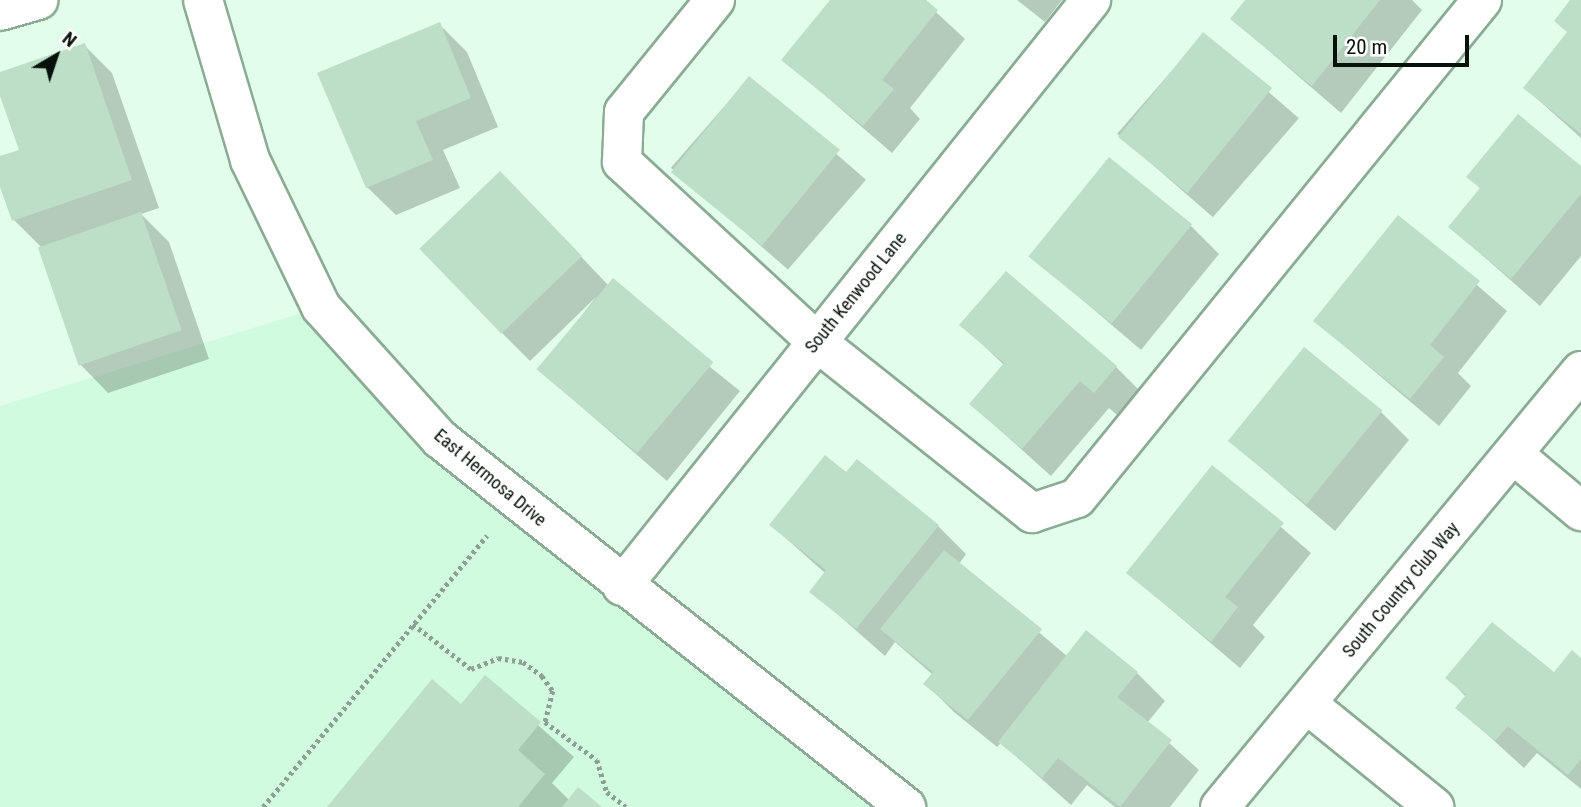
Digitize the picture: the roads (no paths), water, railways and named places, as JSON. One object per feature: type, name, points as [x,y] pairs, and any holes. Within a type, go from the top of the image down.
[{"type":"street","points":[[0,11],[38,0]]},
{"type":"street","name":"East Hermosa Drive","points":[[203,0],[250,160],[321,307],[440,439],[622,586],[906,807]]},
{"type":"street","points":[[715,0],[624,112],[622,162],[817,342],[1032,513],[1077,498],[1482,0]]},
{"type":"street","name":"South Kenwood Lane","points":[[622,586],[1091,0]]},
{"type":"street","name":"South Country Club Way","points":[[1220,807],[1581,371]]},
{"type":"street","points":[[1513,454],[1581,511]]},
{"type":"street","points":[[1307,704],[1434,807]]}]
